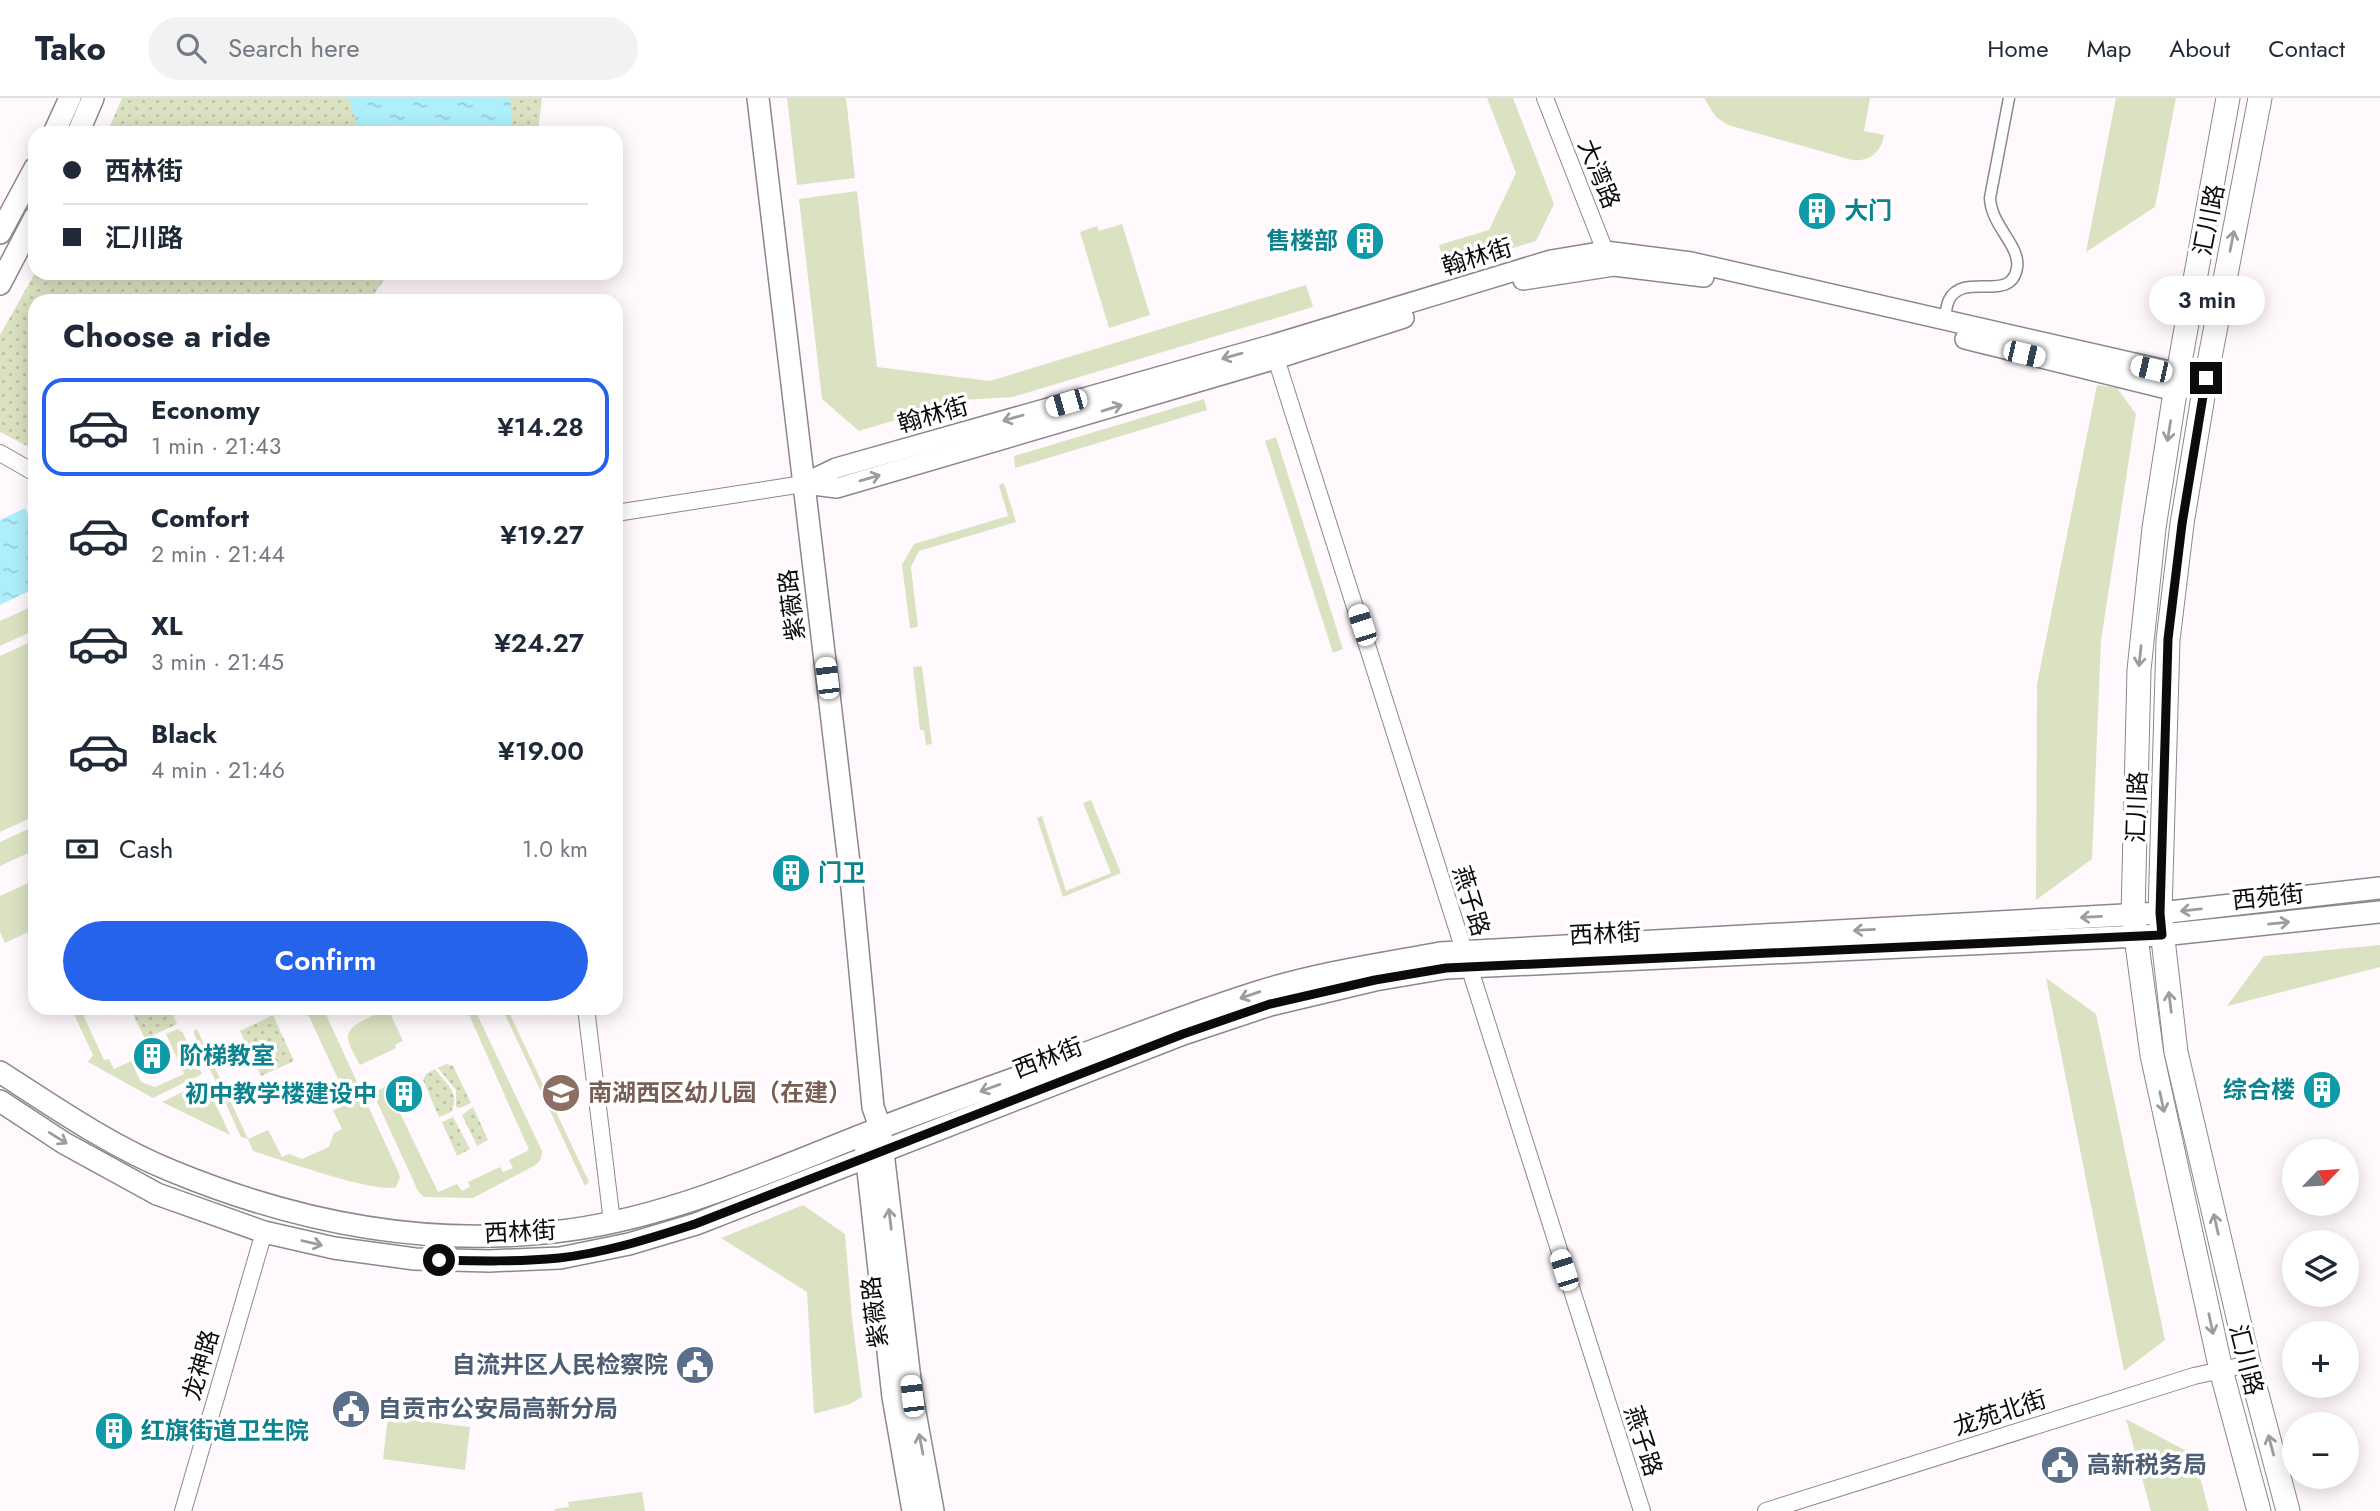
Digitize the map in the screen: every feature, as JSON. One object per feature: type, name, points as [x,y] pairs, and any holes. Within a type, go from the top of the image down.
[{"type":"main road","points":[[57,126],[70,98]]},
{"type":"main road","points":[[81,126],[93,98]]},
{"type":"main road","name":"紫薇路","points":[[758,98],[850,876],[873,1107],[872,1131],[893,1397],[913,1511]]},
{"type":"main road","name":"汇川路","points":[[2228,98],[2154,528],[2139,670],[2135,925],[2152,1055],[2221,1370],[2259,1511]]},
{"type":"main road","name":"汇川路","points":[[2260,98],[2206,378],[2182,524],[2168,639],[2161,924],[2176,1052],[2249,1364],[2288,1511]]},
{"type":"main road","points":[[0,233],[28,181]]},
{"type":"main road","points":[[0,284],[28,230]]},
{"type":"main road","points":[[2161,924],[2380,888]]},
{"type":"main road","name":"西苑街","points":[[2161,924],[2380,912]]},
{"type":"main road","name":"西林街","points":[[0,1072],[78,1122],[170,1170],[273,1207],[337,1223],[417,1234],[490,1236],[554,1232],[612,1222],[686,1202],[872,1131],[1264,990],[1368,966],[1440,953],[1465,959],[2161,924]]},
{"type":"main road","name":"西林街","points":[[0,1101],[65,1143],[157,1194],[264,1232],[334,1248],[415,1259],[489,1261],[560,1258],[629,1244],[695,1224],[1183,1034],[1270,1004],[1375,980],[1446,968],[1465,959]]},
{"type":"main road","name":"紫薇路","points":[[874,1153],[933,1511]]},
{"type":"street","name":"大湾路","points":[[1545,98],[1605,259]]},
{"type":"street","points":[[1944,321],[1949,300],[1958,290],[1973,286],[1999,287],[2014,276],[2017,268],[2014,248],[1994,220],[1990,207],[2009,98]]},
{"type":"street","name":"翰林街","points":[[1605,259],[1614,266],[1702,276],[2177,382]]},
{"type":"street","name":"翰林街","points":[[623,512],[803,484],[836,468],[1274,352],[1551,260],[1691,262],[1944,321],[2177,382]]},
{"type":"street","name":"燕子路","points":[[1274,352],[1642,1511]]},
{"type":"street","points":[[0,453],[28,469]]},
{"type":"street","points":[[587,1015],[612,1222]]},
{"type":"street","name":"龙神路","points":[[183,1511],[264,1232]]},
{"type":"street","name":"龙苑北街","points":[[1766,1511],[2194,1376],[2249,1364]]},
{"type":"green space","points":[[122,98],[542,98],[539,126],[110,126]]},
{"type":"green space","points":[[787,98],[846,98],[855,178],[797,185]]},
{"type":"green space","points":[[1487,98],[1513,98],[1554,204],[1536,241],[1445,268],[1439,245],[1489,230],[1516,173]]},
{"type":"green space","points":[[1704,98],[1870,98],[1864,131],[1884,135],[1880,147],[1873,155],[1852,160],[1728,125],[1716,117]]},
{"type":"green space","points":[[2116,98],[2176,98],[2155,207],[2086,252]]},
{"type":"green space","points":[[857,191],[877,367],[990,381],[1306,285],[1313,307],[1013,397],[963,400],[859,431],[822,399],[799,199]]},
{"type":"green space","points":[[1122,224],[1150,315],[1109,328],[1080,232],[1097,226],[1099,231]]},
{"type":"green space","points":[[31,280],[384,280],[374,294],[28,294],[28,446],[0,432],[0,335]]},
{"type":"green space","points":[[2097,385],[2117,388],[2136,414],[2101,640],[2092,859],[2036,900],[2037,684]]},
{"type":"green space","points":[[1204,399],[1207,410],[1015,468],[1014,456]]},
{"type":"green space","points":[[1276,437],[1343,649],[1333,653],[1265,441]]},
{"type":"green space","points":[[1004,483],[1016,522],[919,551],[911,567],[918,627],[910,628],[902,565],[914,544],[1008,516],[999,485]]},
{"type":"green space","points":[[28,608],[28,633],[0,646],[0,621]]},
{"type":"green space","points":[[28,643],[28,819],[0,832],[0,656]]},
{"type":"green space","points":[[922,666],[932,744],[926,745],[924,730],[920,730],[913,667]]},
{"type":"green space","points":[[1091,800],[1121,873],[1063,897],[1037,818],[1042,816],[1066,891],[1111,873],[1083,803]]},
{"type":"green space","points":[[28,829],[28,853],[0,866],[0,842]]},
{"type":"green space","points":[[28,883],[28,932],[5,943],[0,932],[0,896]]},
{"type":"green space","points":[[2380,945],[2380,967],[2227,1006],[2264,956]]},
{"type":"green space","points":[[2046,978],[2096,1014],[2165,1340],[2124,1371]]},
{"type":"green space","points":[[74,1015],[83,1015],[104,1060],[109,1059],[114,1069],[131,1061],[141,1082],[155,1087],[184,1074],[166,1034],[178,1029],[183,1033],[202,1074],[153,1098],[88,1062],[93,1055]]},
{"type":"green space","points":[[133,1015],[173,1015],[177,1024],[145,1039]]},
{"type":"green space","points":[[273,1015],[294,1061],[261,1076],[240,1031]]},
{"type":"green space","points":[[308,1015],[326,1015],[398,1171],[400,1177],[396,1187],[385,1188],[349,1181],[253,1151],[248,1139],[268,1130],[282,1157],[289,1154],[302,1159],[329,1147],[334,1133],[342,1129],[332,1108],[334,1110],[349,1103],[343,1089],[345,1087],[341,1078],[338,1079]]},
{"type":"green space","points":[[391,1015],[403,1041],[395,1045],[396,1048],[360,1065],[350,1045],[349,1033],[357,1024],[370,1017]]},
{"type":"green space","points":[[469,1015],[477,1015],[542,1151],[540,1161],[534,1166],[473,1198],[424,1197],[418,1191],[373,1093],[387,1086],[438,1192],[457,1184],[462,1191],[470,1187],[468,1182],[500,1167],[503,1172],[513,1168],[509,1160],[529,1150]]},
{"type":"green space","points":[[505,1015],[510,1015],[589,1182],[585,1186]]},
{"type":"green space","points":[[197,1029],[248,1139],[241,1137],[194,1034]]},
{"type":"green space","points":[[446,1064],[453,1066],[471,1103],[456,1107],[456,1090],[438,1068]]},
{"type":"green space","points":[[435,1069],[451,1089],[454,1099],[451,1112],[439,1117],[423,1080],[426,1074]]},
{"type":"green space","points":[[205,1081],[230,1135],[162,1102]]},
{"type":"green space","points":[[473,1107],[488,1140],[477,1146],[462,1115]]},
{"type":"green space","points":[[453,1117],[470,1149],[457,1156],[442,1122]]},
{"type":"green space","points":[[803,1205],[845,1234],[862,1397],[850,1404],[814,1414],[807,1292],[721,1238]]},
{"type":"green space","points":[[388,1417],[470,1427],[465,1470],[383,1459]]},
{"type":"green space","points":[[2126,1419],[2194,1455],[2209,1511],[2151,1511]]},
{"type":"green space","points":[[642,1492],[645,1511],[554,1509],[569,1507],[568,1502]]},
{"type":"water","points":[[348,98],[510,98],[512,126],[358,126]]},
{"type":"water","points":[[25,508],[28,515],[28,591],[0,605],[0,520]]},
{"type":"place","name":"大门","points":[[1817,211]]},
{"type":"place","name":"售楼部","points":[[1365,241]]},
{"type":"place","name":"门卫","points":[[791,873]]},
{"type":"place","name":"阶梯教室","points":[[152,1056]]},
{"type":"place","name":"综合楼","points":[[2322,1090]]},
{"type":"place","name":"南湖西区幼儿园（在建）","points":[[561,1093]]},
{"type":"place","name":"初中教学楼建设中","points":[[404,1094]]},
{"type":"place","name":"自流井区人民检察院","points":[[695,1365]]},
{"type":"place","name":"自贡市公安局高新分局","points":[[351,1409]]},
{"type":"place","name":"红旗街道卫生院","points":[[114,1431]]},
{"type":"place","name":"高新税务局","points":[[2060,1465]]},
{"type":"route","points":[[439,1260],[560,1258],[629,1244],[748,1204],[834,1168],[1183,1034],[1270,1004],[1375,980],[1446,968],[2162,935],[2160,913],[2168,639],[2182,524],[2206,378]]}]
